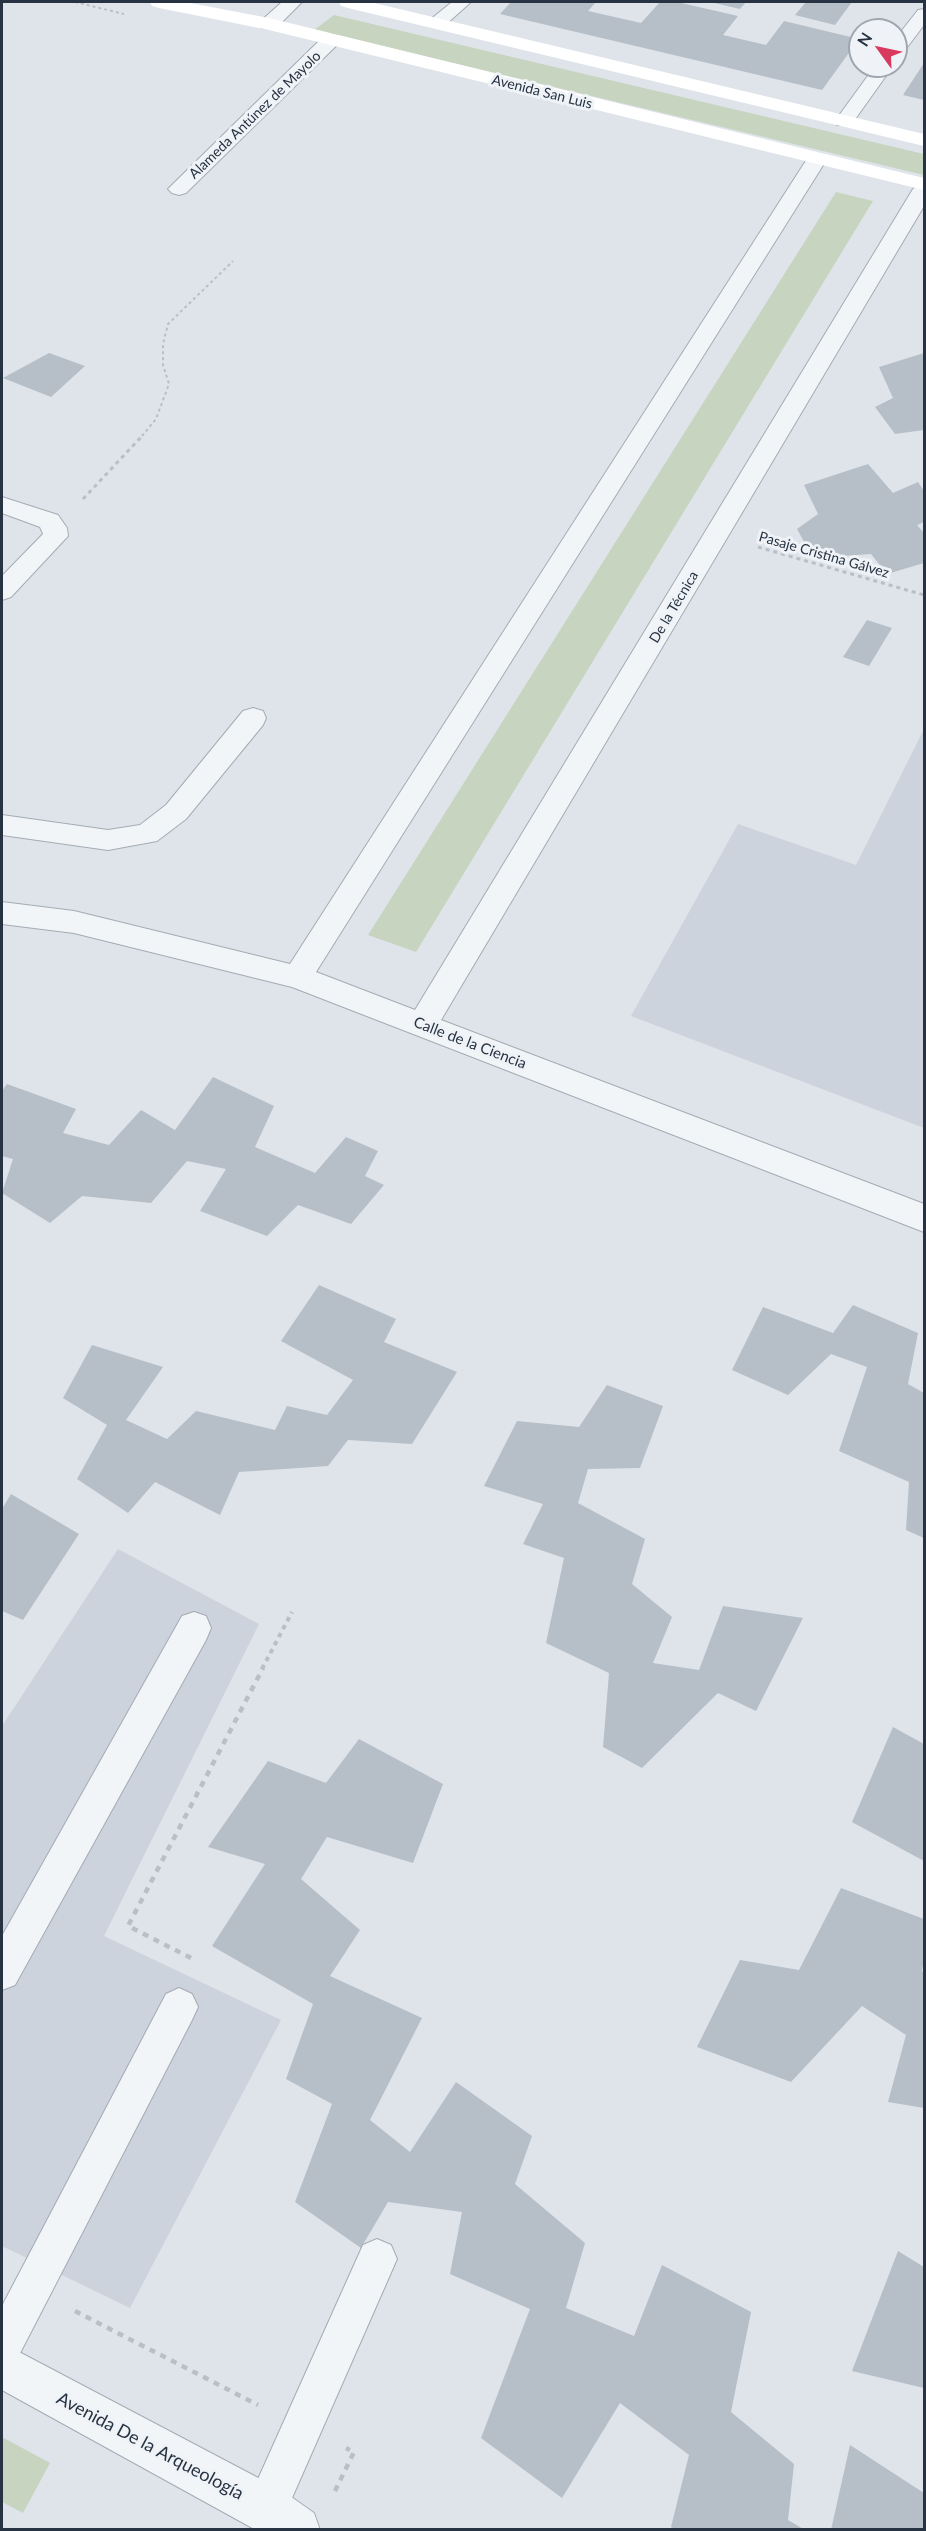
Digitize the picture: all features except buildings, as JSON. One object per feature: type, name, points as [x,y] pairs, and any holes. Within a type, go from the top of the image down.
[{"type":"main road","name":"Avenida San Luis","points":[[159,2],[269,24],[924,184]]},
{"type":"main road","points":[[348,2],[924,140]]},
{"type":"street","points":[[269,24],[293,2]]},
{"type":"street","name":"Alameda Antúnez de Mayolo","points":[[179,189],[332,40]]},
{"type":"street","points":[[297,977],[817,159]]},
{"type":"street","name":"De la Técnica","points":[[422,1025],[924,189]]},
{"type":"street","points":[[2,505],[49,521],[55,528],[56,536],[2,590]]},
{"type":"street","points":[[2,825],[108,840],[147,834],[176,812],[253,718]]},
{"type":"street","name":"Calle de la Ciencia","points":[[2,913],[74,922],[297,977],[924,1218]]},
{"type":"street","name":"Avenida De la Arqueología","points":[[2,2366],[281,2518]]},
{"type":"lane","points":[[438,23],[462,2]]},
{"type":"lane","points":[[908,35],[924,14]]},
{"type":"lane","points":[[844,121],[875,78]]},
{"type":"lane","points":[[2,1972],[194,1628]]},
{"type":"lane","points":[[2,2347],[179,2007]]},
{"type":"lane","points":[[281,2518],[301,2427],[377,2259]]},
{"type":"path","points":[[55,528],[134,446],[156,418],[169,384],[163,365],[163,344],[168,324],[233,261]]},
{"type":"path","name":"Pasaje Cristina Gálvez","points":[[717,535],[924,595]]},
{"type":"path","points":[[179,2007],[200,1963],[128,1926],[292,1612]]},
{"type":"path","points":[[32,2289],[354,2452],[331,2501]]},
{"type":"shaded area","points":[[924,729],[924,1128],[631,1016],[738,824],[856,865]]},
{"type":"shaded area","points":[[118,1549],[259,1624],[104,1936],[281,2020],[130,2308],[2,2246],[2,1726]]},
{"type":"green space","points":[[334,15],[924,154],[924,175],[314,30]]},
{"type":"green space","points":[[836,192],[873,201],[416,952],[368,935]]},
{"type":"green space","points":[[2,2437],[50,2463],[23,2513],[2,2502]]}]
